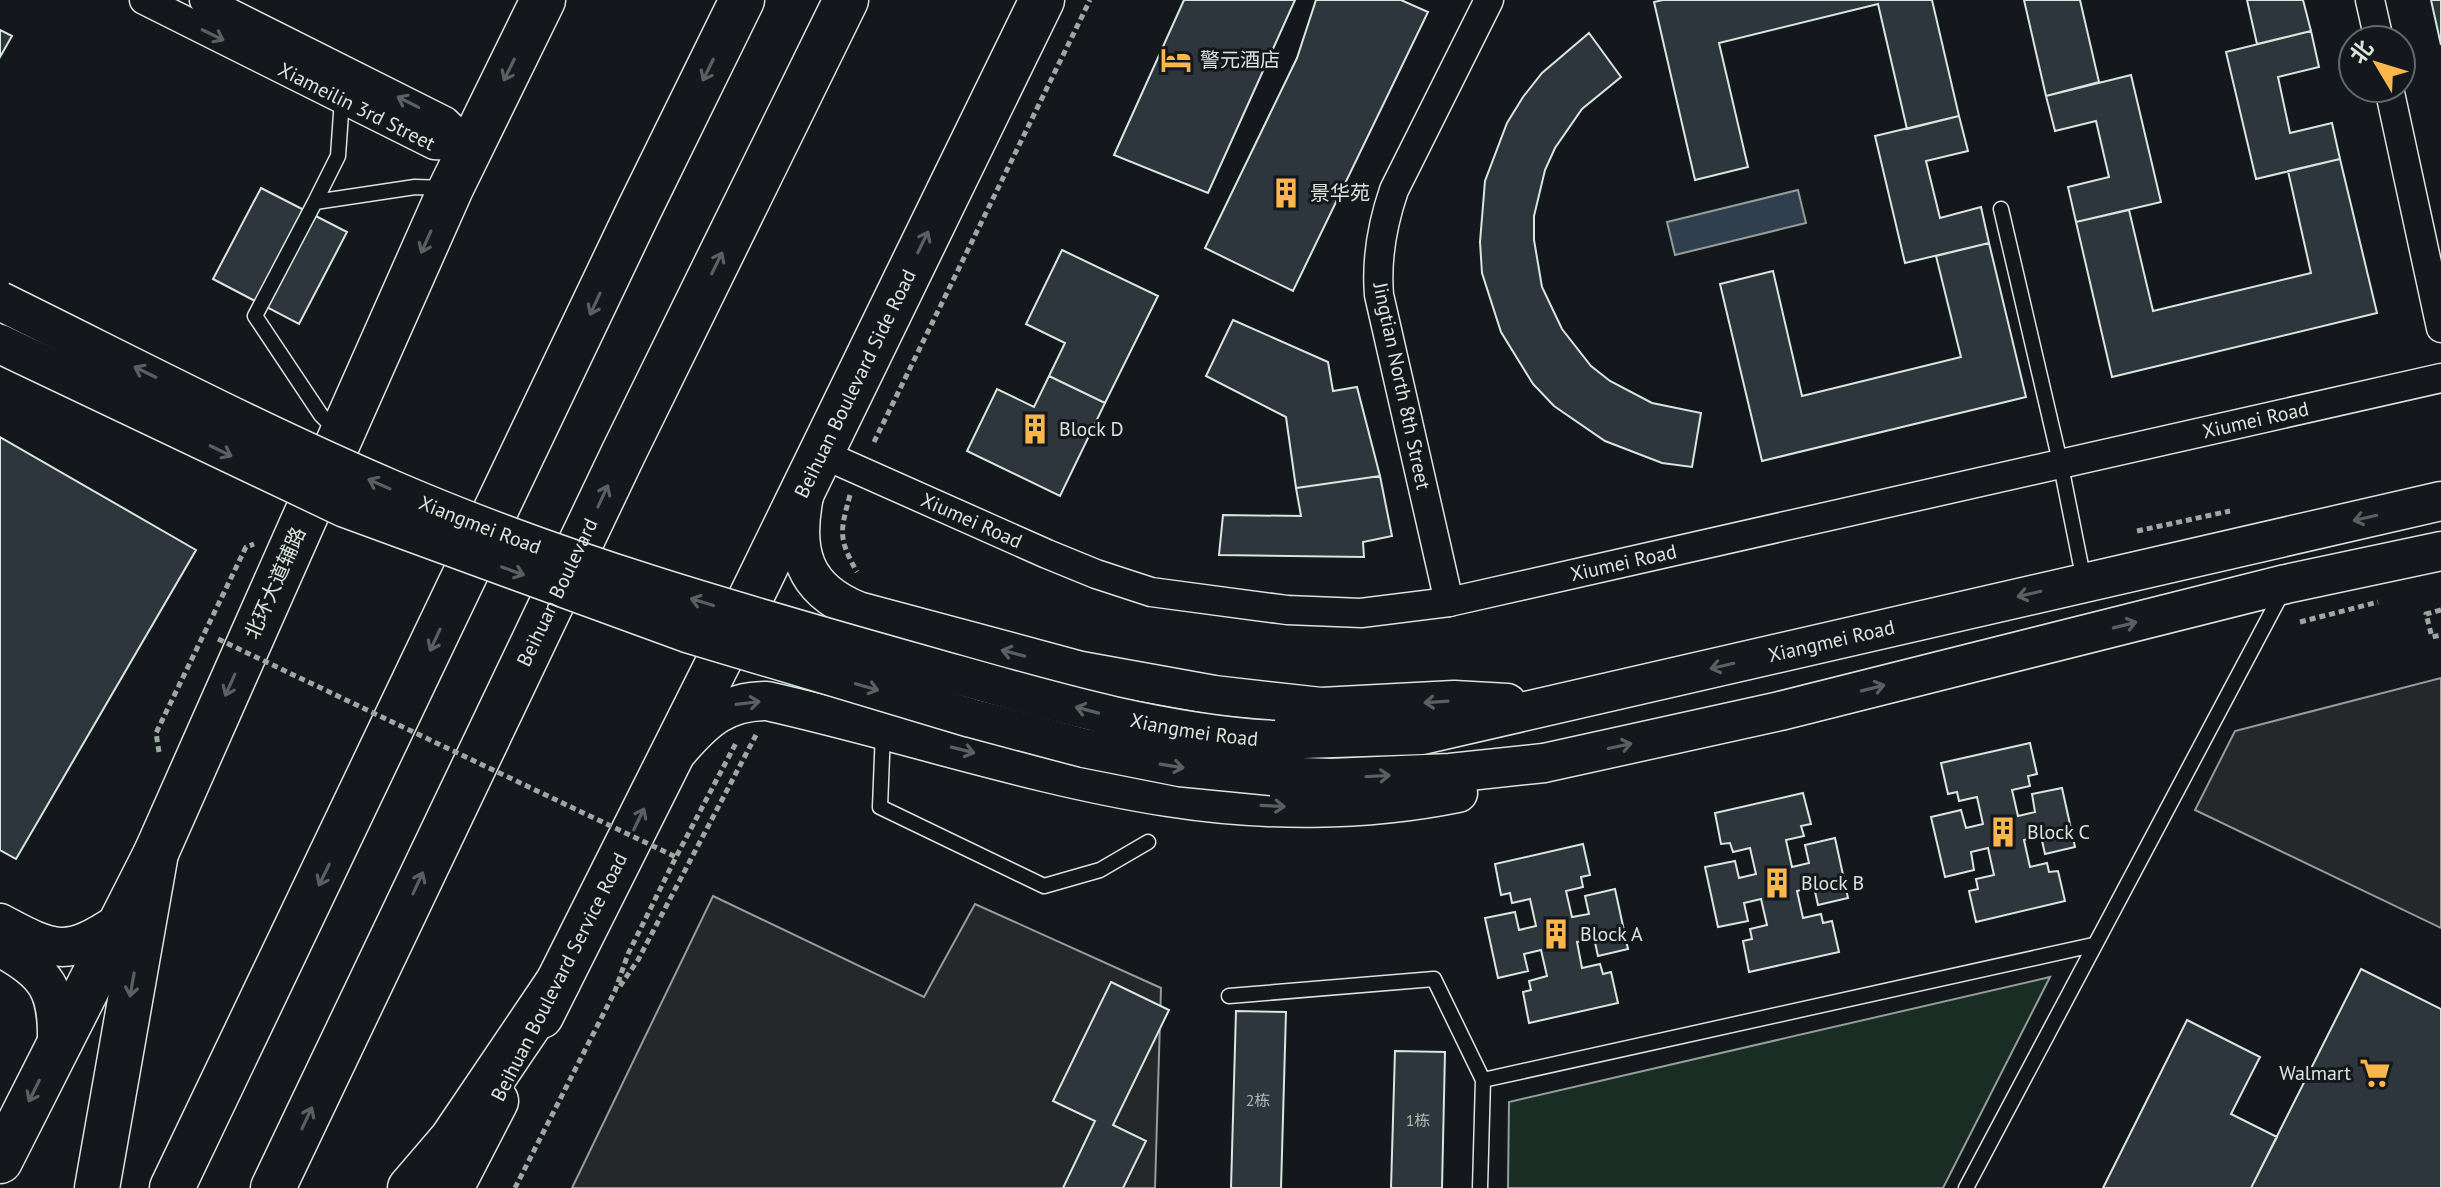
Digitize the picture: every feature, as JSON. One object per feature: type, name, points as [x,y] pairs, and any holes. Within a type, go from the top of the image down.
[{"type":"main road","name":"北环大道辅路","points":[[0,1161],[156,853],[451,188],[543,0]]},
{"type":"main road","points":[[172,1188],[742,0]]},
{"type":"main road","name":"Beihuan Boulevard Side Road","points":[[666,765],[1042,0]]},
{"type":"main road","name":"Beihuan Boulevard","points":[[273,1188],[624,452],[846,1]]},
{"type":"main road","name":"Xiangmei Road","points":[[0,301],[367,479],[601,569],[736,612],[1105,715],[1195,733],[1331,778],[1450,773],[1544,763],[1780,711],[2286,584],[2441,551]]},
{"type":"main road","name":"Xiangmei Road","points":[[0,344],[345,508],[687,633],[971,718],[1084,748],[1180,767],[1273,758],[1422,735],[2441,501]]},
{"type":"main road","points":[[814,466],[799,521],[800,550],[811,576],[832,598],[860,595],[1081,671],[1214,695],[1321,707],[1493,700],[1541,708]]},
{"type":"main road","points":[[833,718],[817,699],[810,683],[809,662],[816,644],[860,595]]},
{"type":"main road","points":[[666,765],[699,729],[729,705],[746,701],[767,701],[1084,781],[1167,797],[1282,807],[1389,804],[1456,794],[1507,780],[1544,763]]},
{"type":"main road","name":"Beihuan Boulevard Service Road","points":[[451,1188],[666,765]]},
{"type":"main road","points":[[97,1188],[156,853]]},
{"type":"main road","points":[[24,952],[70,948],[92,941],[120,922]]},
{"type":"main road","points":[[0,923],[24,952],[55,999],[57,1044]]},
{"type":"main road","points":[[410,1188],[452,1139],[558,982]]},
{"type":"street","name":"Xiameilin 3rd Street","points":[[144,0],[434,145],[472,147]]},
{"type":"street","name":"Xiameilin 3rd Street","points":[[204,0],[445,121],[472,147]]},
{"type":"street","name":"Jingtian North 8th Street","points":[[1449,602],[1379,295],[1378,254],[1394,190],[1489,0]]},
{"type":"street","points":[[2370,0],[2375,24]]},
{"type":"street","points":[[2392,104],[2441,328]]},
{"type":"street","name":"Xiumei Road","points":[[814,466],[1096,574],[1151,592],[1287,610],[1361,613],[1449,602],[2441,378]]},
{"type":"lane","points":[[341,434],[321,415],[255,316],[338,156],[342,99]]},
{"type":"lane","points":[[315,202],[415,187],[451,188]]},
{"type":"lane","points":[[2001,209],[2061,466],[2084,581]]},
{"type":"lane","points":[[1966,1188],[2286,584]]},
{"type":"lane","points":[[883,731],[880,807],[1044,886],[1100,870],[1148,842]]},
{"type":"lane","points":[[1483,1080],[2093,945]]},
{"type":"lane","points":[[1229,996],[1434,979],[1483,1080],[1480,1188]]},
{"type":"path","points":[[874,442],[1090,0]]},
{"type":"path","points":[[851,494],[842,522],[843,547],[860,595]]},
{"type":"path","points":[[160,760],[156,733],[246,547]]},
{"type":"path","points":[[2300,622],[2385,600]]},
{"type":"path","points":[[2441,610],[2426,614],[2432,637],[2441,635]]},
{"type":"path","points":[[218,639],[676,857]]},
{"type":"path","points":[[615,991],[638,960],[761,727]]},
{"type":"path","points":[[515,1188],[615,991],[628,954],[676,857],[741,734]]},
{"type":"green space","points":[[2050,977],[1943,1188],[1508,1188],[1509,1102]]},
{"type":"shaded area","points":[[2441,678],[2441,928],[2195,810],[2235,731]]},
{"type":"shaded area","points":[[713,896],[924,997],[975,904],[1161,988],[1155,1188],[572,1188]]},
{"type":"water","points":[[1798,190],[1806,223],[1675,255],[1667,222]]},
{"type":"building","points":[[1184,0],[1295,0],[1208,193],[1114,155]]},
{"type":"building","name":"景华苑","points":[[1316,0],[1401,0],[1428,12],[1293,291],[1205,248],[1297,58]]},
{"type":"building","points":[[1932,0],[1959,116],[1907,129],[1878,4],[1719,43],[1748,167],[1695,180],[1654,2]]},
{"type":"building","points":[[2024,0],[2080,0],[2099,82],[2046,96]]},
{"type":"building","points":[[2247,0],[2303,0],[2311,31],[2257,44]]},
{"type":"building","points":[[2431,0],[2441,0],[2441,45]]},
{"type":"building","points":[[0,30],[12,36],[0,57]]},
{"type":"building","points":[[2311,31],[2319,67],[2278,77],[2290,133],[2332,123],[2340,159],[2256,179],[2226,52]]},
{"type":"building","points":[[1589,33],[1621,77],[1582,109],[1555,148],[1545,170],[1534,216],[1534,240],[1542,287],[1562,329],[1591,366],[1610,381],[1652,403],[1701,413],[1692,467],[1662,463],[1605,441],[1554,406],[1533,384],[1501,332],[1482,273],[1480,242],[1485,181],[1507,123],[1542,73]]},
{"type":"building","points":[[2131,75],[2161,202],[2076,222],[2068,187],[2109,177],[2096,121],[2055,131],[2046,96]]},
{"type":"building","points":[[1959,116],[1968,151],[1926,161],[1940,218],[1981,207],[1989,243],[1905,263],[1875,136]]},
{"type":"building","points":[[2340,159],[2377,313],[2112,377],[2076,222],[2129,210],[2153,311],[2311,273],[2288,171]]},
{"type":"building","points":[[261,188],[347,232],[299,324],[213,279]]},
{"type":"building","points":[[1989,243],[2026,397],[1762,461],[1720,284],[1773,271],[1802,396],[1961,357],[1936,256]]},
{"type":"building","points":[[1062,250],[1158,296],[1105,403],[1049,376],[1065,343],[1026,324]]},
{"type":"building","points":[[1233,320],[1328,362],[1333,391],[1357,387],[1380,476],[1296,488],[1286,417],[1206,376]]},
{"type":"building","name":"Block D","points":[[1049,376],[1105,403],[1060,496],[967,451],[997,389],[1034,407]]},
{"type":"building","points":[[0,437],[196,550],[16,859],[0,850]]},
{"type":"building","points":[[1380,476],[1392,536],[1363,542],[1364,557],[1219,555],[1223,515],[1301,516],[1296,488]]},
{"type":"building","name":"Block C","points":[[2030,743],[2037,774],[2028,776],[2030,786],[2012,790],[2018,816],[2035,812],[2032,794],[2062,788],[2075,847],[2045,854],[2041,836],[2024,840],[2030,867],[2047,863],[2049,872],[2058,871],[2065,901],[1976,922],[1969,891],[1978,889],[1976,879],[1994,875],[1988,848],[1971,852],[1974,870],[1945,877],[1931,817],[1961,810],[1966,828],[1983,824],[1977,797],[1959,801],[1957,792],[1948,794],[1941,763]]},
{"type":"building","name":"Block B","points":[[1803,793],[1811,824],[1801,826],[1804,836],[1786,840],[1792,867],[1809,863],[1805,845],[1835,838],[1848,898],[1818,905],[1814,887],[1797,891],[1803,918],[1821,914],[1823,923],[1832,921],[1839,952],[1749,972],[1743,941],[1752,939],[1750,929],[1767,925],[1761,899],[1744,903],[1748,921],[1718,927],[1705,867],[1735,861],[1739,878],[1756,874],[1750,848],[1733,852],[1730,843],[1721,844],[1715,813]]},
{"type":"building","name":"Block A","points":[[1583,844],[1590,875],[1581,877],[1583,887],[1566,891],[1572,917],[1589,914],[1585,896],[1615,889],[1628,949],[1598,956],[1594,938],[1577,942],[1582,968],[1600,964],[1603,974],[1611,972],[1618,1003],[1529,1023],[1523,992],[1531,990],[1529,981],[1547,976],[1541,950],[1524,954],[1528,971],[1498,978],[1485,918],[1515,912],[1519,930],[1536,926],[1530,899],[1512,903],[1510,893],[1501,895],[1495,864]]},
{"type":"building","name":"Walmart","points":[[2361,969],[2441,1009],[2441,1188],[2251,1188]]},
{"type":"building","points":[[1111,982],[1169,1010],[1113,1125],[1146,1141],[1123,1188],[1063,1188],[1095,1121],[1053,1101]]},
{"type":"building","points":[[1236,1011],[1286,1012],[1281,1188],[1231,1188]]},
{"type":"building","points":[[2187,1020],[2260,1057],[2231,1114],[2277,1137],[2251,1188],[2103,1188]]},
{"type":"building","points":[[1395,1051],[1445,1052],[1442,1188],[1391,1188]]},
{"type":"place","name":"警元酒店","points":[[1176,60]]},
{"type":"place","name":"景华苑","points":[[1286,193]]},
{"type":"place","name":"Block D","points":[[1035,429]]},
{"type":"place","name":"Block C","points":[[2003,832]]},
{"type":"place","name":"Block B","points":[[1777,883]]},
{"type":"place","name":"Block A","points":[[1556,934]]},
{"type":"place","name":"Walmart","points":[[2375,1073]]}]
